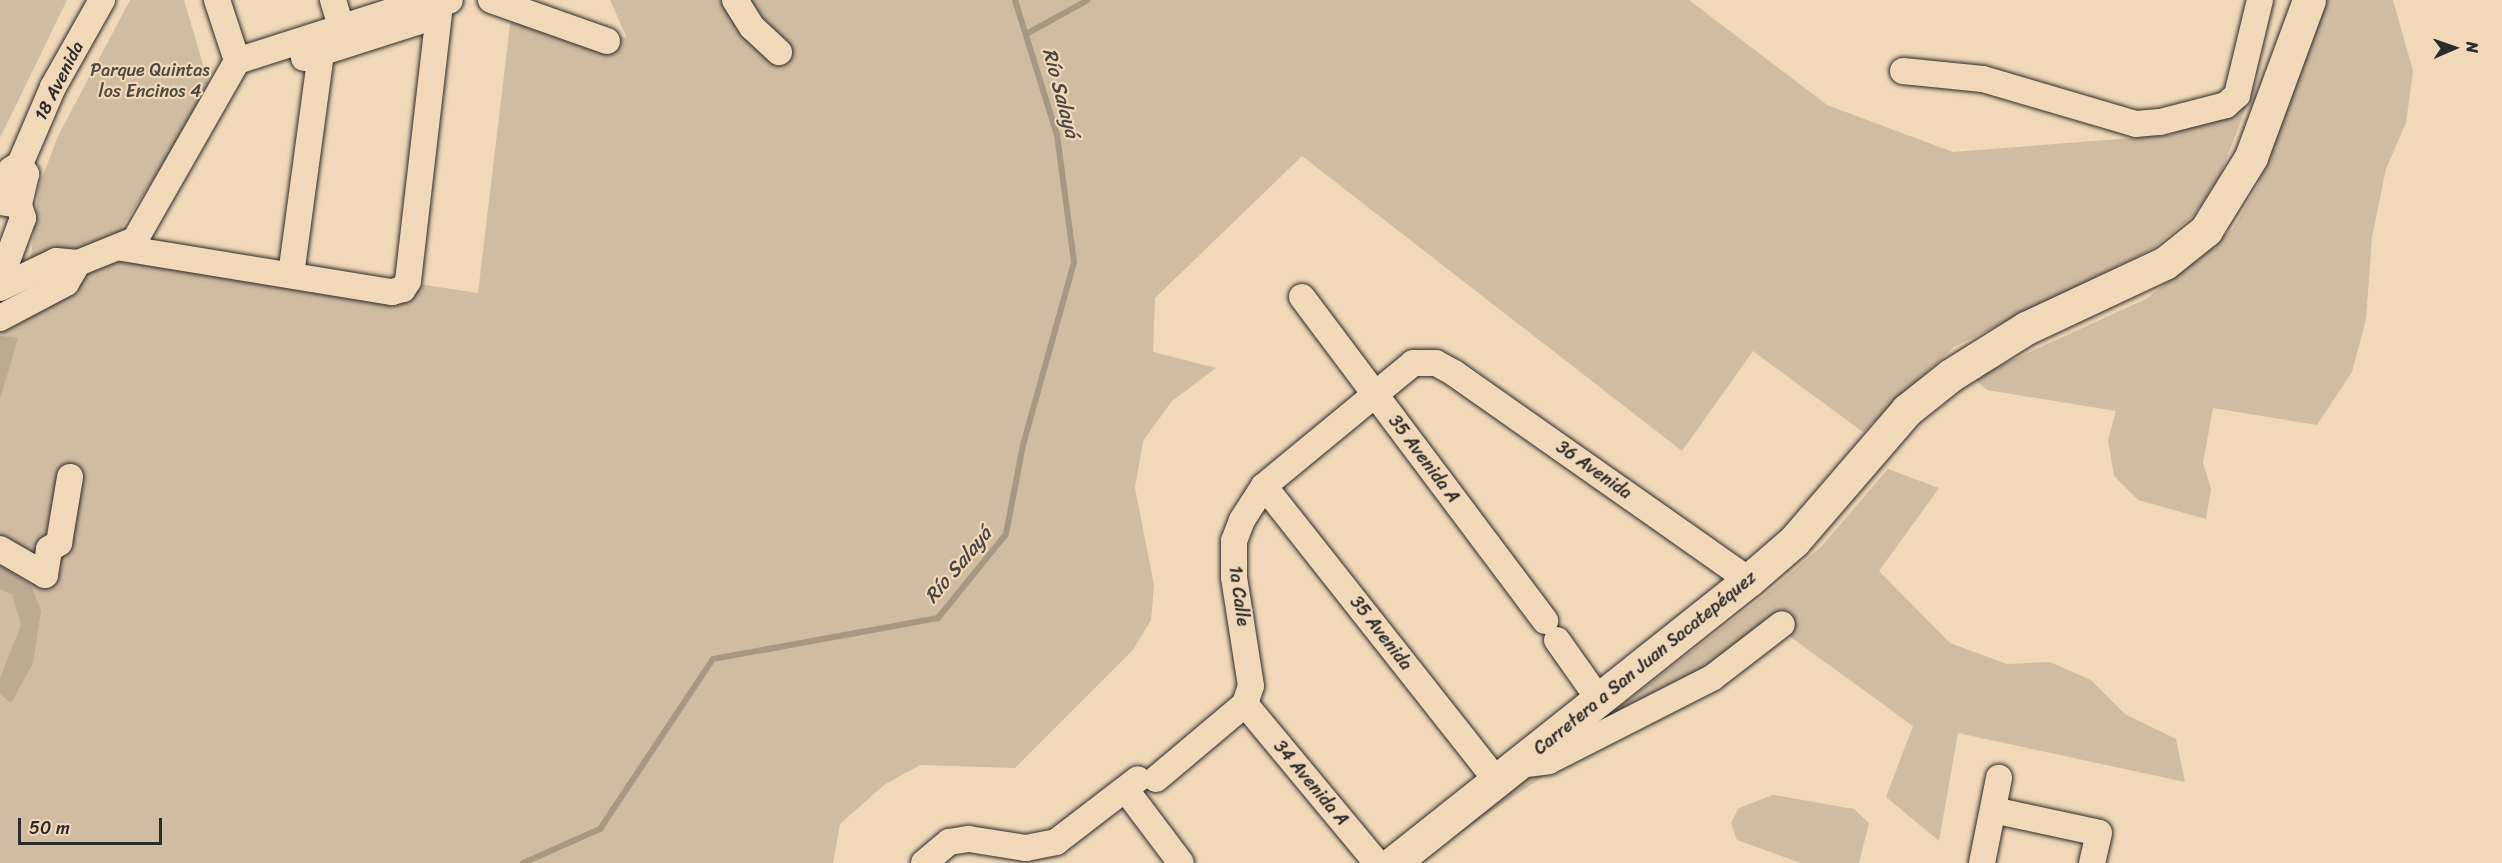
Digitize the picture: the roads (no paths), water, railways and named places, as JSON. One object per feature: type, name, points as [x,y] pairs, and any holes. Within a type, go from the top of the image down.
[{"type":"main road","name":"Carretera a San Juan Sacatepéquez","points":[[1393,863],[1749,580],[1794,541],[1907,410],[1951,375],[2026,328],[2165,263],[2206,230],[2251,157],[2309,0]]},
{"type":"street","name":"18 Avenida","points":[[0,280],[7,231],[23,218],[7,203],[26,174],[20,164],[53,87],[102,0]]},
{"type":"street","points":[[0,288],[56,261],[78,263],[122,248],[144,228],[234,68],[217,0]]},
{"type":"street","points":[[333,0],[343,35]]},
{"type":"street","points":[[491,0],[607,41]]},
{"type":"street","points":[[735,0],[752,27],[779,52]]},
{"type":"street","points":[[1903,71],[1983,79],[2136,124],[2160,122],[2218,107],[2237,94],[2260,0]]},
{"type":"street","points":[[234,68],[343,35],[417,22],[439,4]]},
{"type":"street","points":[[122,248],[392,292],[408,281],[439,4]]},
{"type":"street","points":[[234,68],[321,52],[343,35]]},
{"type":"street","points":[[291,275],[321,52]]},
{"type":"street","points":[[0,318],[66,283],[78,263]]},
{"type":"street","name":"35 Avenida A","points":[[1302,297],[1551,631],[1598,698]]},
{"type":"street","name":"1a Calle","points":[[1245,704],[1252,673],[1234,577],[1234,541],[1264,486],[1413,363],[1436,363]]},
{"type":"street","name":"36 Avenida","points":[[1436,363],[1749,580]]},
{"type":"street","points":[[0,548],[49,549],[59,543],[70,477]]},
{"type":"street","name":"35 Avenida","points":[[1264,486],[1507,772]]},
{"type":"street","points":[[1507,772],[1549,761],[1712,678],[1782,624]]},
{"type":"street","points":[[924,863],[949,842],[969,839],[1011,855],[1056,842],[1140,783],[1245,704]]},
{"type":"street","name":"34 Avenida A","points":[[1245,704],[1377,863]]},
{"type":"street","points":[[1982,863],[1999,778]]},
{"type":"street","points":[[1140,783],[1181,863]]},
{"type":"street","points":[[1993,810],[2099,833],[2092,863]]},
{"type":"waterway","name":"Río Salayá","points":[[523,863],[600,829],[713,659],[938,618],[1006,534],[1023,445],[1074,262],[1057,135],[1015,0]]},
{"type":"waterway","points":[[1028,33],[1088,0]]},
{"type":"park label","name":"Parque Quintas los Encinos 4","points":[[150,82]]}]
